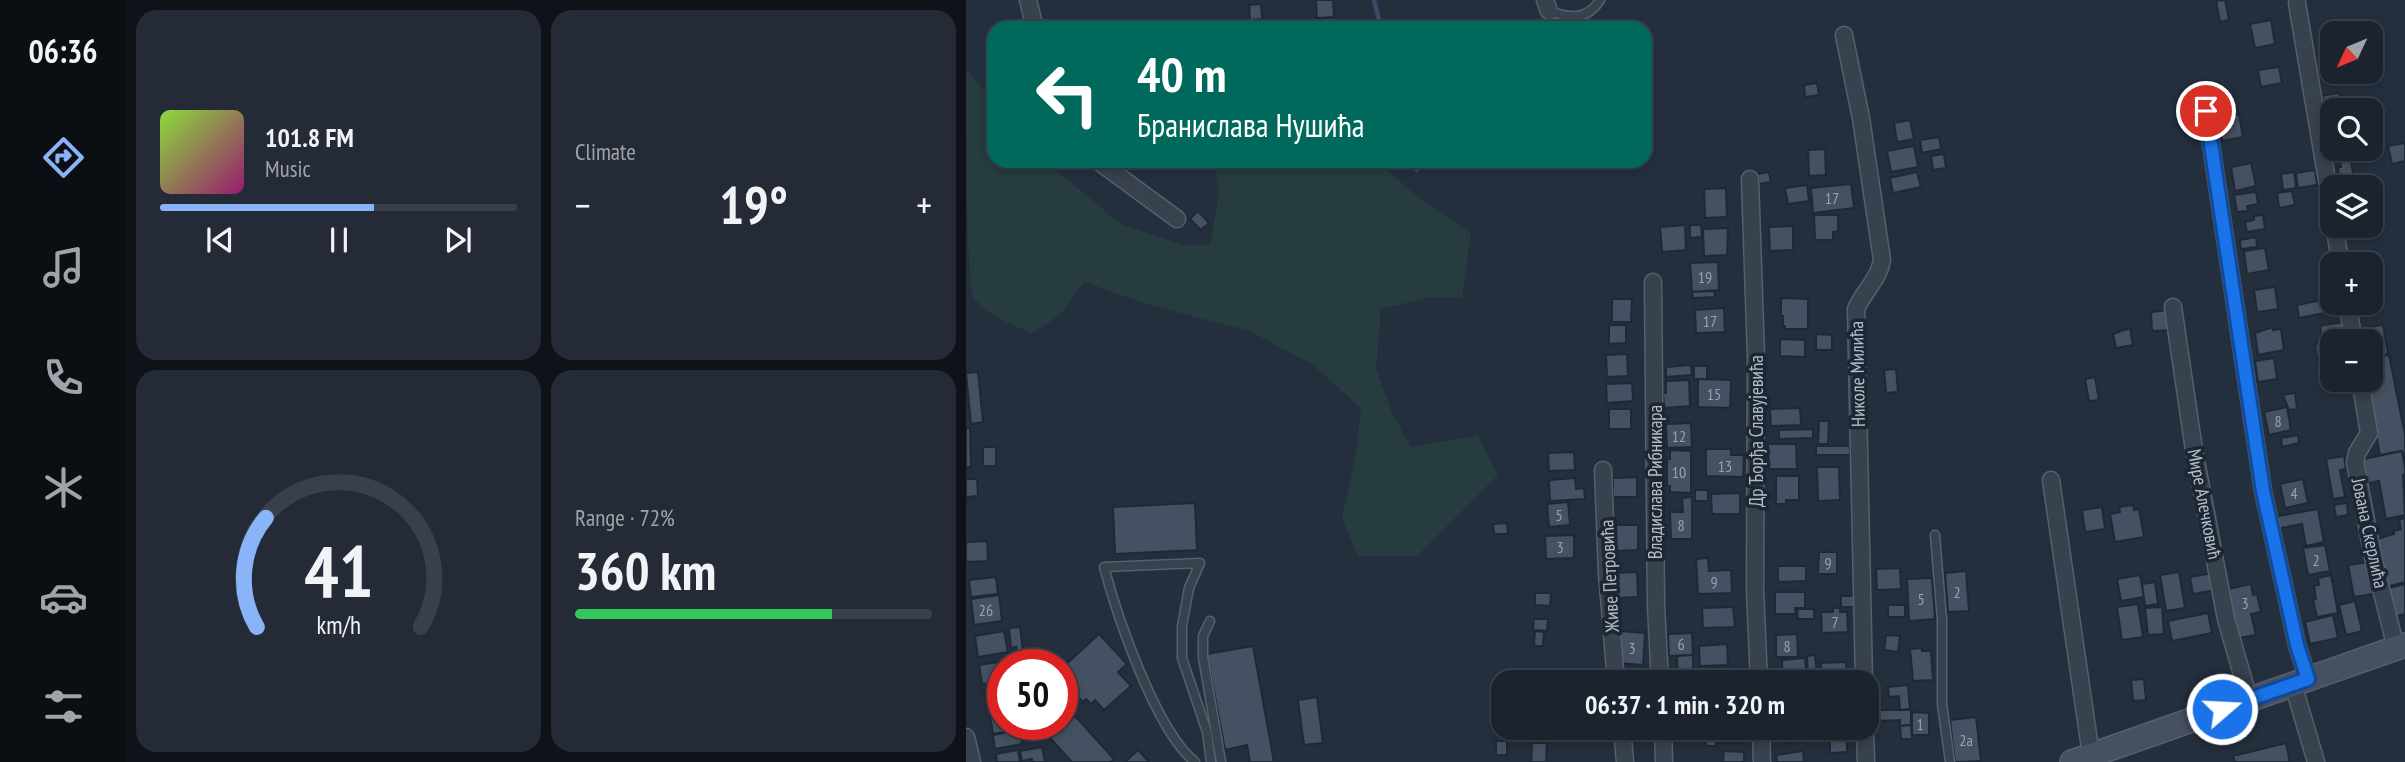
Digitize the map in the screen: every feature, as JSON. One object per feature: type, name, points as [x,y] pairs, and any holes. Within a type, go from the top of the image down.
[{"type":"main road","points":[[2081,759],[2400,646]]},
{"type":"street","points":[[1028,0],[1033,21]]},
{"type":"street","points":[[2297,3],[2326,175]]},
{"type":"street","name":"Николе Милића","points":[[1844,35],[1861,118],[1882,260],[1881,269],[1861,297],[1857,309],[1864,670]]},
{"type":"street","points":[[2206,111],[2263,491],[2297,645],[2300,682],[2316,762]]},
{"type":"street","points":[[1108,168],[1177,219]]},
{"type":"street","name":"Др Ђорђа Славујевића","points":[[1750,179],[1756,357],[1755,590],[1758,670]]},
{"type":"street","name":"Владислава Рибникара","points":[[1653,282],[1656,606],[1659,670]]},
{"type":"street","name":"Мире Алечковић","points":[[2173,307],[2194,450],[2226,619],[2249,699]]},
{"type":"street","name":"Јована Скерлића","points":[[2362,392],[2369,433],[2357,453],[2355,462],[2373,557],[2400,646]]},
{"type":"street","name":"Живе Петровића","points":[[1603,470],[1607,573],[1615,670]]},
{"type":"street","points":[[2051,480],[2081,759]]},
{"type":"street","points":[[966,737],[972,762]]},
{"type":"street","points":[[1623,740],[1625,762]]},
{"type":"street","points":[[1663,740],[1664,762]]},
{"type":"street","points":[[1761,740],[1762,762]]},
{"type":"street","points":[[1865,740],[1866,762]]},
{"type":"lane","points":[[1547,6],[1565,18],[1578,17],[1588,12],[1600,0]]},
{"type":"lane","points":[[1935,535],[1942,620],[1942,704],[1950,762]]},
{"type":"lane","points":[[1195,762],[1185,754],[1170,734],[1154,702],[1115,606],[1104,567],[1200,563],[1189,588],[1182,626],[1182,658],[1207,732],[1211,762]]},
{"type":"lane","points":[[1210,621],[1203,636],[1203,657],[1221,762]]},
{"type":"green space","points":[[966,70],[987,94],[987,168],[1053,168],[1122,225],[1183,245],[1210,245],[1219,193],[1215,168],[1387,168],[1411,191],[1471,233],[1462,298],[1431,297],[1381,309],[1376,369],[1392,413],[1411,447],[1478,436],[1498,475],[1417,556],[1358,556],[1342,518],[1356,455],[1361,408],[1312,364],[1247,330],[1153,306],[1084,282],[1060,315],[1032,333],[1000,319],[973,297],[967,189]]},
{"type":"building","points":[[1316,0],[1333,0],[1334,17],[1317,18]]},
{"type":"building","points":[[2225,0],[2229,20],[2220,22],[2216,1]]},
{"type":"building","points":[[1261,4],[1262,19],[1250,20],[1249,5]]},
{"type":"building","points":[[2271,20],[2275,44],[2255,48],[2250,24]]},
{"type":"building","points":[[2279,67],[2282,83],[2261,87],[2258,70]]},
{"type":"building","points":[[1817,83],[1819,95],[1805,97],[1804,85]]},
{"type":"building","points":[[2339,93],[2340,98],[2323,98],[2322,96]]},
{"type":"building","points":[[2239,114],[2243,137],[2222,141],[2218,118]]},
{"type":"building","points":[[1910,120],[1914,139],[1897,142],[1894,123]]},
{"type":"building","points":[[1939,137],[1941,149],[1922,153],[1920,140]]},
{"type":"building","points":[[2405,143],[2405,161],[2392,164],[2388,146]]},
{"type":"building","points":[[1914,146],[1918,167],[1891,172],[1887,151]]},
{"type":"building","points":[[1825,149],[1826,175],[1809,176],[1808,150]]},
{"type":"building","points":[[1944,154],[1946,168],[1933,170],[1931,156]]},
{"type":"building","points":[[2340,161],[2351,161],[2353,175],[2336,175],[2339,174],[2338,167],[2341,167]]},
{"type":"building","points":[[2251,163],[2256,186],[2235,191],[2231,167]]},
{"type":"building","points":[[2315,170],[2317,185],[2298,188],[2296,173]]},
{"type":"building","points":[[1769,172],[1771,182],[1759,184],[1758,174]]},
{"type":"building","points":[[1917,172],[1921,187],[1893,193],[1890,178]]},
{"type":"building","points":[[2294,172],[2296,188],[2283,190],[2281,174]]},
{"type":"building","points":[[1851,184],[1854,208],[1813,213],[1811,188]]},
{"type":"building","points":[[1807,185],[1809,201],[1788,204],[1785,188]]},
{"type":"building","points":[[1726,188],[1727,217],[1705,218],[1704,189]]},
{"type":"building","points":[[2292,191],[2295,205],[2279,208],[2277,193]]},
{"type":"building","points":[[2256,192],[2258,204],[2247,206],[2248,211],[2237,212],[2234,195]]},
{"type":"building","points":[[1198,211],[1209,223],[1201,230],[1190,219]]},
{"type":"building","points":[[1814,215],[1838,215],[1838,231],[1833,232],[1833,240],[1815,240]]},
{"type":"building","points":[[2263,215],[2265,229],[2247,232],[2245,222],[2254,220],[2254,216]]},
{"type":"building","points":[[1685,225],[1686,250],[1662,252],[1660,227]]},
{"type":"building","points":[[1690,225],[1701,225],[1702,237],[1690,238]]},
{"type":"building","points":[[1793,226],[1793,250],[1770,251],[1769,227]]},
{"type":"building","points":[[1728,228],[1727,255],[1704,256],[1703,229]]},
{"type":"building","points":[[2256,237],[2257,247],[2241,249],[2240,240]]},
{"type":"building","points":[[2265,248],[2269,270],[2247,274],[2244,251]]},
{"type":"building","points":[[1718,262],[1719,290],[1692,292],[1690,263]]},
{"type":"building","points":[[2275,287],[2278,309],[2257,312],[2254,290]]},
{"type":"building","points":[[1714,291],[1715,297],[1693,298],[1692,292]]},
{"type":"building","points":[[1781,298],[1808,299],[1808,329],[1785,329],[1781,316]]},
{"type":"building","points":[[1612,299],[1632,299],[1631,322],[1612,322]]},
{"type":"building","points":[[2320,301],[2320,314],[2299,318],[2297,305]]},
{"type":"building","points":[[1724,308],[1725,332],[1696,333],[1695,310]]},
{"type":"building","points":[[2169,310],[2171,330],[2152,331],[2151,312]]},
{"type":"building","points":[[2343,322],[2344,329],[2320,329],[2320,326]]},
{"type":"building","points":[[1609,325],[1626,325],[1626,343],[1609,344]]},
{"type":"building","points":[[2383,325],[2388,354],[2383,355],[2383,329],[2365,328]]},
{"type":"building","points":[[2273,327],[2273,330],[2281,329],[2284,350],[2258,355],[2255,333]]},
{"type":"building","points":[[2130,328],[2133,345],[2116,348],[2113,334]]},
{"type":"building","points":[[1816,334],[1832,335],[1832,350],[1816,350]]},
{"type":"building","points":[[1780,339],[1805,340],[1805,357],[1780,356]]},
{"type":"building","points":[[2320,343],[2320,364],[2318,364],[2315,344]]},
{"type":"building","points":[[1627,354],[1628,376],[1607,377],[1606,355]]},
{"type":"building","points":[[2389,355],[2405,435],[2405,463],[2402,451],[2380,455],[2367,392],[2383,392],[2383,356]]},
{"type":"building","points":[[2274,358],[2277,379],[2258,382],[2255,361]]},
{"type":"building","points":[[1691,365],[1692,375],[1666,377],[1666,367]]},
{"type":"building","points":[[1694,366],[1707,366],[1707,380],[1694,379]]},
{"type":"building","points":[[1896,369],[1898,392],[1886,393],[1884,370]]},
{"type":"building","points":[[978,372],[983,422],[971,424],[966,373]]},
{"type":"building","points":[[2095,377],[2099,400],[2089,401],[2085,379]]},
{"type":"building","points":[[1698,379],[1731,380],[1730,408],[1698,407]]},
{"type":"building","points":[[1689,380],[1690,406],[1664,408],[1663,393],[1666,393],[1666,381]]},
{"type":"building","points":[[1632,383],[1633,401],[1607,403],[1606,384]]},
{"type":"building","points":[[2295,393],[2297,409],[2289,410],[2283,395]]},
{"type":"building","points":[[2287,407],[2291,430],[2269,435],[2264,412]]},
{"type":"building","points":[[1800,408],[1801,425],[1771,426],[1770,409]]},
{"type":"building","points":[[1609,409],[1631,409],[1631,429],[1609,429]]},
{"type":"building","points":[[1819,421],[1829,421],[1828,444],[1818,444]]},
{"type":"building","points":[[1691,423],[1692,447],[1667,448],[1666,424]]},
{"type":"building","points":[[966,428],[970,428],[971,467],[966,467]]},
{"type":"building","points":[[1813,429],[1813,438],[1779,439],[1779,430]]},
{"type":"building","points":[[2298,435],[2299,443],[2282,447],[2281,438]]},
{"type":"building","points":[[1768,444],[1796,444],[1797,469],[1769,469]]},
{"type":"building","points":[[1816,446],[1850,446],[1850,455],[1816,455]]},
{"type":"building","points":[[983,447],[996,447],[996,466],[983,466]]},
{"type":"building","points":[[1706,449],[1731,449],[1731,455],[1744,455],[1743,477],[1706,476]]},
{"type":"building","points":[[1670,450],[1691,451],[1691,493],[1670,492],[1670,486],[1667,486],[1667,459],[1670,459]]},
{"type":"building","points":[[2402,451],[2405,468],[2405,515],[2386,519],[2379,481],[2364,484],[2359,460]]},
{"type":"building","points":[[1574,452],[1575,470],[1549,471],[1548,453]]},
{"type":"building","points":[[2344,456],[2346,469],[2340,470],[2345,497],[2333,499],[2326,459]]},
{"type":"building","points":[[1817,467],[1839,467],[1840,500],[1818,501]]},
{"type":"building","points":[[1776,476],[1799,476],[1799,500],[1786,500],[1786,504],[1776,504]]},
{"type":"building","points":[[1637,477],[1637,497],[1613,497],[1613,478]]},
{"type":"building","points":[[1575,478],[1576,489],[1584,488],[1585,499],[1550,501],[1549,480]]},
{"type":"building","points":[[966,479],[977,479],[978,496],[968,497],[966,502]]},
{"type":"building","points":[[2303,479],[2308,503],[2285,508],[2280,484]]},
{"type":"building","points":[[1695,490],[1708,490],[1708,501],[1695,501]]},
{"type":"building","points":[[1740,493],[1740,514],[1712,514],[1711,494]]},
{"type":"building","points":[[1692,497],[1692,539],[1671,539],[1670,512],[1683,512],[1682,498]]},
{"type":"building","points":[[1568,502],[1570,525],[1549,527],[1547,504]]},
{"type":"building","points":[[1195,503],[1197,550],[1115,554],[1113,507]]},
{"type":"building","points":[[2347,503],[2348,515],[2336,517],[2334,505]]},
{"type":"building","points":[[2133,505],[2134,510],[2139,509],[2144,537],[2115,542],[2110,514],[2120,512],[2119,507]]},
{"type":"building","points":[[2102,507],[2105,529],[2085,532],[2082,510]]},
{"type":"building","points":[[2318,509],[2324,542],[2306,546],[2302,524],[2276,529],[2274,517]]},
{"type":"building","points":[[2405,518],[2405,582],[2386,587],[2374,540],[2394,534],[2394,531],[2401,529],[2399,520]]},
{"type":"building","points":[[1507,523],[1508,534],[1494,534],[1493,524]]},
{"type":"building","points":[[1610,525],[1638,525],[1638,550],[1611,551]]},
{"type":"building","points":[[1574,535],[1574,558],[1546,559],[1545,536]]},
{"type":"building","points":[[987,541],[988,561],[966,562],[966,542]]},
{"type":"building","points":[[2325,545],[2330,571],[2308,575],[2303,548]]},
{"type":"building","points":[[1819,552],[1837,552],[1837,574],[1818,574]]},
{"type":"building","points":[[1708,558],[1709,571],[1731,570],[1732,593],[1698,594],[1696,559]]},
{"type":"building","points":[[2368,562],[2373,594],[2354,597],[2348,565]]},
{"type":"building","points":[[1778,566],[1806,566],[1806,581],[1778,582]]},
{"type":"building","points":[[1900,568],[1901,589],[1877,590],[1876,569]]},
{"type":"building","points":[[1966,571],[1969,611],[1948,612],[1945,573]]},
{"type":"building","points":[[1637,572],[1638,597],[1614,598],[1614,573]]},
{"type":"building","points":[[2179,572],[2185,608],[2166,611],[2160,575]]},
{"type":"building","points":[[2212,573],[2216,590],[2193,594],[2190,577]]},
{"type":"building","points":[[2140,575],[2144,597],[2121,601],[2117,579]]},
{"type":"building","points":[[2331,575],[2338,613],[2317,617],[2313,599],[2316,599],[2314,586],[2319,585],[2318,578]]},
{"type":"building","points":[[996,577],[998,594],[971,597],[969,580]]},
{"type":"building","points":[[1932,578],[1935,619],[1909,621],[1907,579]]},
{"type":"building","points":[[2155,582],[2158,604],[2145,606],[2142,584]]},
{"type":"building","points":[[2251,584],[2253,595],[2257,594],[2261,612],[2251,614],[2256,635],[2238,638],[2228,589]]},
{"type":"building","points":[[2405,584],[2405,614],[2393,617],[2386,589]]},
{"type":"building","points":[[1775,592],[1805,592],[1805,608],[1795,608],[1796,614],[1775,614]]},
{"type":"building","points":[[1535,593],[1551,593],[1550,606],[1535,605]]},
{"type":"building","points":[[999,595],[1002,621],[974,625],[971,599]]},
{"type":"building","points":[[1841,596],[1855,596],[1855,607],[1841,607]]},
{"type":"building","points":[[2355,601],[2362,631],[2346,635],[2339,605]]},
{"type":"building","points":[[2138,604],[2143,637],[2122,640],[2117,607]]},
{"type":"building","points":[[1888,605],[1905,605],[1905,617],[1888,617]]},
{"type":"building","points":[[1733,607],[1735,627],[1703,628],[1702,608]]},
{"type":"building","points":[[2162,607],[2164,634],[2148,635],[2145,608]]},
{"type":"building","points":[[1833,608],[1847,612],[1848,632],[1822,633],[1821,612],[1833,612]]},
{"type":"building","points":[[1797,609],[1814,609],[1814,619],[1798,619]]},
{"type":"building","points":[[2208,613],[2212,633],[2172,641],[2168,621]]},
{"type":"building","points":[[2333,615],[2338,638],[2310,644],[2305,622]]},
{"type":"building","points":[[1534,619],[1548,619],[1547,631],[1533,630]]},
{"type":"building","points":[[1020,627],[1023,649],[1011,648],[1009,628]]},
{"type":"building","points":[[1004,631],[1007,649],[987,649],[987,656],[978,657],[975,636]]},
{"type":"building","points":[[1535,631],[1544,632],[1543,646],[1534,646]]},
{"type":"building","points":[[1620,631],[1645,633],[1643,665],[1618,663]]},
{"type":"building","points":[[1692,633],[1693,655],[1669,656],[1668,634]]},
{"type":"building","points":[[1099,634],[1127,664],[1118,672],[1131,686],[1104,710],[1095,700],[1091,704],[1086,699],[1083,702],[1078,697],[1078,653]]},
{"type":"building","points":[[1797,634],[1798,657],[1776,657],[1776,635]]},
{"type":"building","points":[[1886,635],[1900,636],[1898,652],[1884,650]]},
{"type":"building","points":[[1727,644],[1728,665],[1700,666],[1699,646]]},
{"type":"building","points":[[1253,646],[1274,762],[1250,762],[1247,745],[1225,750],[1207,654]]},
{"type":"building","points":[[1922,648],[1922,651],[1931,651],[1933,680],[1913,681],[1910,649]]},
{"type":"building","points":[[1693,655],[1693,670],[1678,670],[1677,656]]},
{"type":"building","points":[[1815,655],[1817,670],[1808,670],[1807,656]]},
{"type":"building","points":[[1805,658],[1806,670],[1782,670],[1782,660]]},
{"type":"building","points":[[1846,662],[1846,670],[1821,670],[1821,663]]},
{"type":"building","points":[[987,664],[987,683],[982,684],[979,665]]},
{"type":"building","points":[[2144,679],[2146,700],[2133,701],[2131,680]]},
{"type":"building","points":[[1908,685],[1910,709],[1900,710],[1899,696],[1889,697],[1888,687]]},
{"type":"building","points":[[1317,697],[1323,743],[1304,745],[1298,700]]},
{"type":"building","points":[[1879,710],[1911,710],[1911,725],[1900,726],[1900,720],[1879,721]]},
{"type":"building","points":[[1912,712],[1929,713],[1929,735],[1912,735]]},
{"type":"building","points":[[1976,717],[1981,761],[1955,762],[1950,720]]},
{"type":"building","points":[[1078,719],[1114,759],[1111,762],[1072,762],[1052,740],[1078,740]]},
{"type":"building","points":[[1911,725],[1912,739],[1901,739],[1900,726]]},
{"type":"building","points":[[994,740],[1021,740],[1022,744],[995,749]]},
{"type":"building","points":[[1706,740],[1716,740],[1716,746],[1706,746]]},
{"type":"building","points":[[1718,740],[1743,740],[1743,743],[1718,743]]},
{"type":"building","points":[[1785,740],[1804,740],[1804,741],[1785,743]]},
{"type":"building","points":[[1830,740],[1847,740],[1847,752],[1830,753]]},
{"type":"building","points":[[1496,741],[1507,741],[1507,755],[1496,755]]},
{"type":"building","points":[[1532,743],[1547,743],[1546,762],[1531,762]]},
{"type":"building","points":[[2286,743],[2290,762],[2235,762],[2233,756]]},
{"type":"building","points":[[1042,747],[1045,762],[1032,762],[1032,759],[1022,761],[1020,751]]},
{"type":"building","points":[[1018,750],[1020,762],[997,762],[996,754]]},
{"type":"building","points":[[1138,750],[1149,762],[1125,762]]},
{"type":"building","points":[[1724,751],[1744,752],[1744,762],[1723,762]]},
{"type":"building","points":[[1803,751],[1804,762],[1777,762],[1776,755]]},
{"type":"waterway","points":[[1374,0],[1379,21]]},
{"type":"route","points":[[2206,111],[2263,491],[2297,645],[2308,679],[2222,709]]}]
